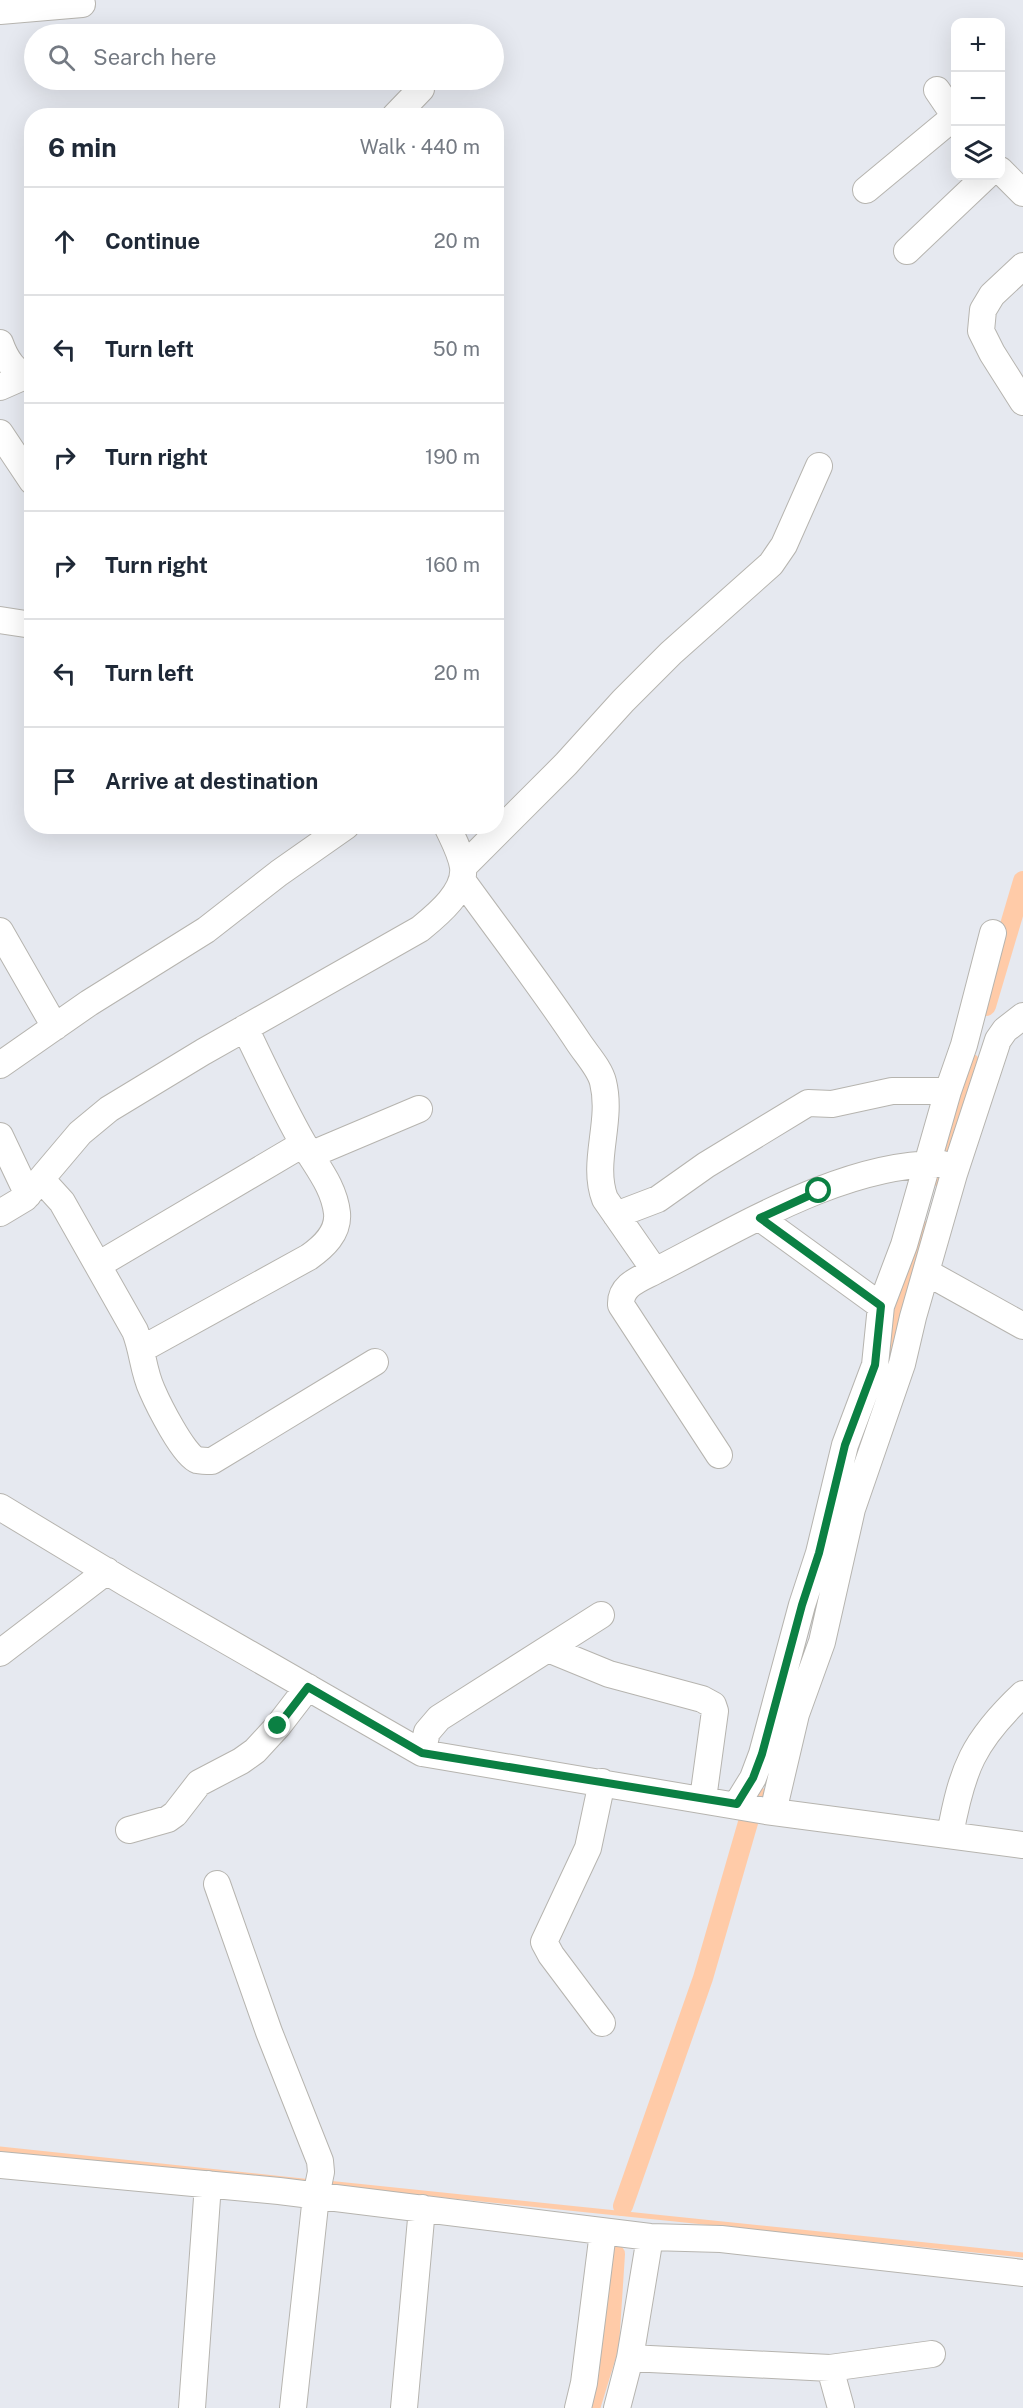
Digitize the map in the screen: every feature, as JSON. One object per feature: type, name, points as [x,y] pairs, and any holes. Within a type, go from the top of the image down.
[{"type":"street","points":[[0,11],[82,4]]},
{"type":"street","points":[[403,108],[420,90]]},
{"type":"street","points":[[937,90],[951,112]]},
{"type":"street","points":[[866,190],[951,121]]},
{"type":"street","points":[[1005,175],[1023,194]]},
{"type":"street","points":[[907,251],[982,180]]},
{"type":"street","points":[[1023,266],[992,295],[983,310],[981,331],[1023,402]]},
{"type":"street","points":[[1,347],[13,367],[24,374]]},
{"type":"street","points":[[0,387],[24,378]]},
{"type":"street","points":[[0,433],[24,470]]},
{"type":"street","points":[[504,830],[655,669],[771,564],[784,546],[819,466]]},
{"type":"street","points":[[0,620],[24,624]]},
{"type":"street","points":[[0,1065],[89,1003],[206,930],[333,834]]},
{"type":"street","points":[[450,834],[462,874],[603,1079],[606,1097],[606,1131],[599,1172],[605,1200],[655,1270]]},
{"type":"street","points":[[0,1212],[35,1188],[80,1133],[109,1109],[245,1028],[420,929],[447,904],[462,874],[500,834]]},
{"type":"street","points":[[0,931],[55,1027]]},
{"type":"street","points":[[756,1808],[796,1713],[822,1642],[852,1509],[902,1364],[926,1272],[941,1165],[948,1091],[964,1045],[993,933]]},
{"type":"street","points":[[756,1808],[753,1778],[762,1754],[802,1605],[819,1553],[845,1445],[875,1365],[881,1306],[904,1245],[998,1040],[1005,1030],[1023,1016]]},
{"type":"street","points":[[142,1349],[309,1257],[326,1245],[333,1231],[337,1215],[327,1182],[307,1149],[245,1028]]},
{"type":"street","points":[[616,1215],[658,1199],[706,1165],[808,1103],[832,1104],[892,1091],[948,1091]]},
{"type":"street","points":[[98,1265],[307,1149],[418,1109]]},
{"type":"street","points":[[0,1136],[35,1188],[62,1202],[135,1331],[152,1390],[186,1451],[196,1460],[212,1461],[375,1362]]},
{"type":"street","points":[[718,1455],[621,1305],[623,1292],[629,1285],[655,1270],[819,1191],[865,1174],[941,1165]]},
{"type":"street","points":[[760,1218],[881,1306]]},
{"type":"street","points":[[926,1272],[1023,1326]]},
{"type":"street","points":[[4,1516],[107,1571],[422,1753],[756,1808],[1023,1845]]},
{"type":"street","points":[[0,1653],[107,1571]]},
{"type":"street","points":[[422,1753],[427,1732],[439,1718],[601,1615]]},
{"type":"street","points":[[548,1649],[609,1674],[702,1699],[713,1705],[715,1711],[703,1799]]},
{"type":"street","points":[[129,1830],[168,1819],[175,1814],[199,1783],[241,1761],[268,1738],[308,1687]]},
{"type":"street","points":[[950,1835],[958,1791],[972,1756],[986,1732],[1023,1694]]},
{"type":"street","points":[[602,1782],[588,1848],[544,1942],[550,1955],[603,2023]]},
{"type":"street","points":[[217,1884],[269,2032],[318,2153],[318,2185],[293,2408]]},
{"type":"street","points":[[0,2165],[208,2184],[318,2185],[422,2208],[603,2232],[650,2237],[721,2239],[1023,2273]]},
{"type":"street","points":[[192,2408],[208,2184]]},
{"type":"street","points":[[404,2408],[422,2208]]},
{"type":"street","points":[[578,2408],[584,2383],[603,2232]]},
{"type":"street","points":[[617,2408],[630,2358],[650,2237]]},
{"type":"street","points":[[630,2358],[830,2368],[932,2354]]},
{"type":"street","points":[[830,2368],[842,2408]]},
{"type":"waterway","points":[[986,1006],[1023,881]]},
{"type":"waterway","points":[[937,1176],[970,1063]]},
{"type":"waterway","points":[[884,1358],[921,1230]]},
{"type":"waterway","points":[[623,2206],[703,1978],[756,1795]]},
{"type":"waterway","points":[[0,2149],[312,2182]]},
{"type":"waterway","points":[[327,2183],[1023,2255]]},
{"type":"waterway","points":[[590,2408],[609,2346],[615,2254]]},
{"type":"route","points":[[278,1726],[308,1687],[422,1753],[737,1804],[753,1778],[762,1754],[802,1605],[819,1553],[845,1445],[860,1402],[870,1382],[878,1352],[881,1306],[760,1218],[819,1191]]}]
